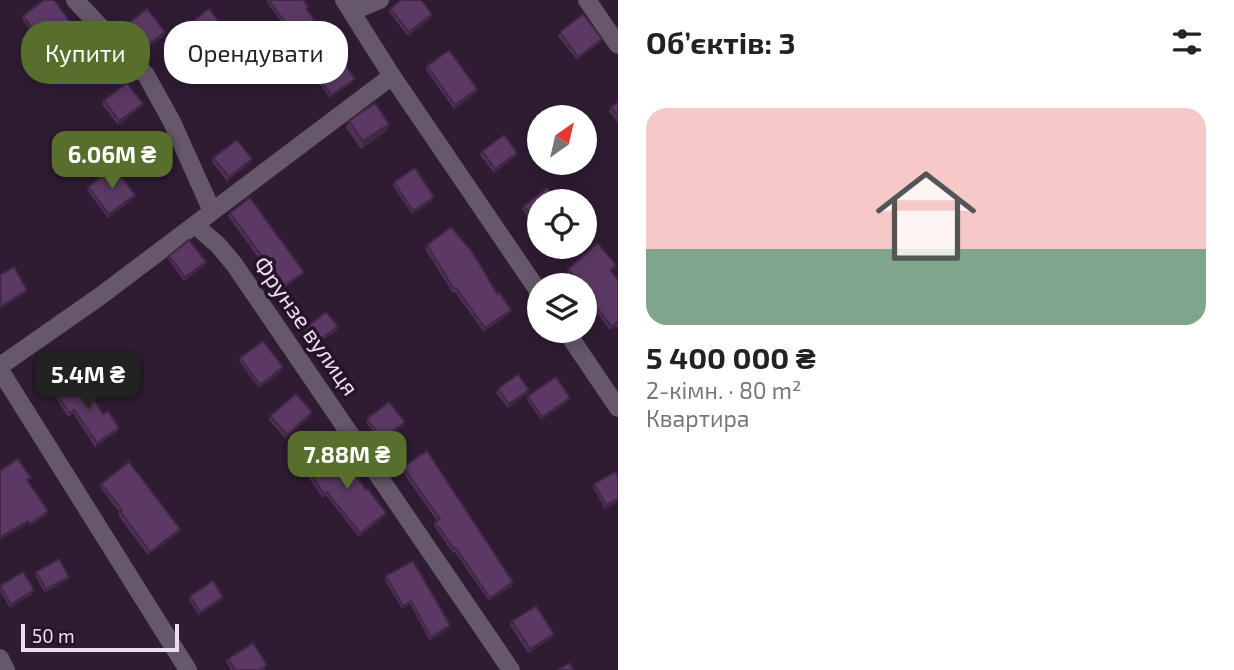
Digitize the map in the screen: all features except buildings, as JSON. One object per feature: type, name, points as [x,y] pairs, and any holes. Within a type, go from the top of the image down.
[{"type":"street","points":[[75,0],[146,75],[171,120],[212,211]]},
{"type":"street","points":[[346,2],[362,7],[380,0]]},
{"type":"street","points":[[587,0],[618,45]]},
{"type":"street","points":[[346,2],[392,76],[527,274]]},
{"type":"street","points":[[188,670],[0,368],[99,298],[392,76]]},
{"type":"street","name":"Фрунзе вулиця","points":[[195,225],[218,245],[234,264],[511,670]]},
{"type":"street","points":[[574,343],[618,408]]},
{"type":"street","points":[[0,657],[6,670]]}]
